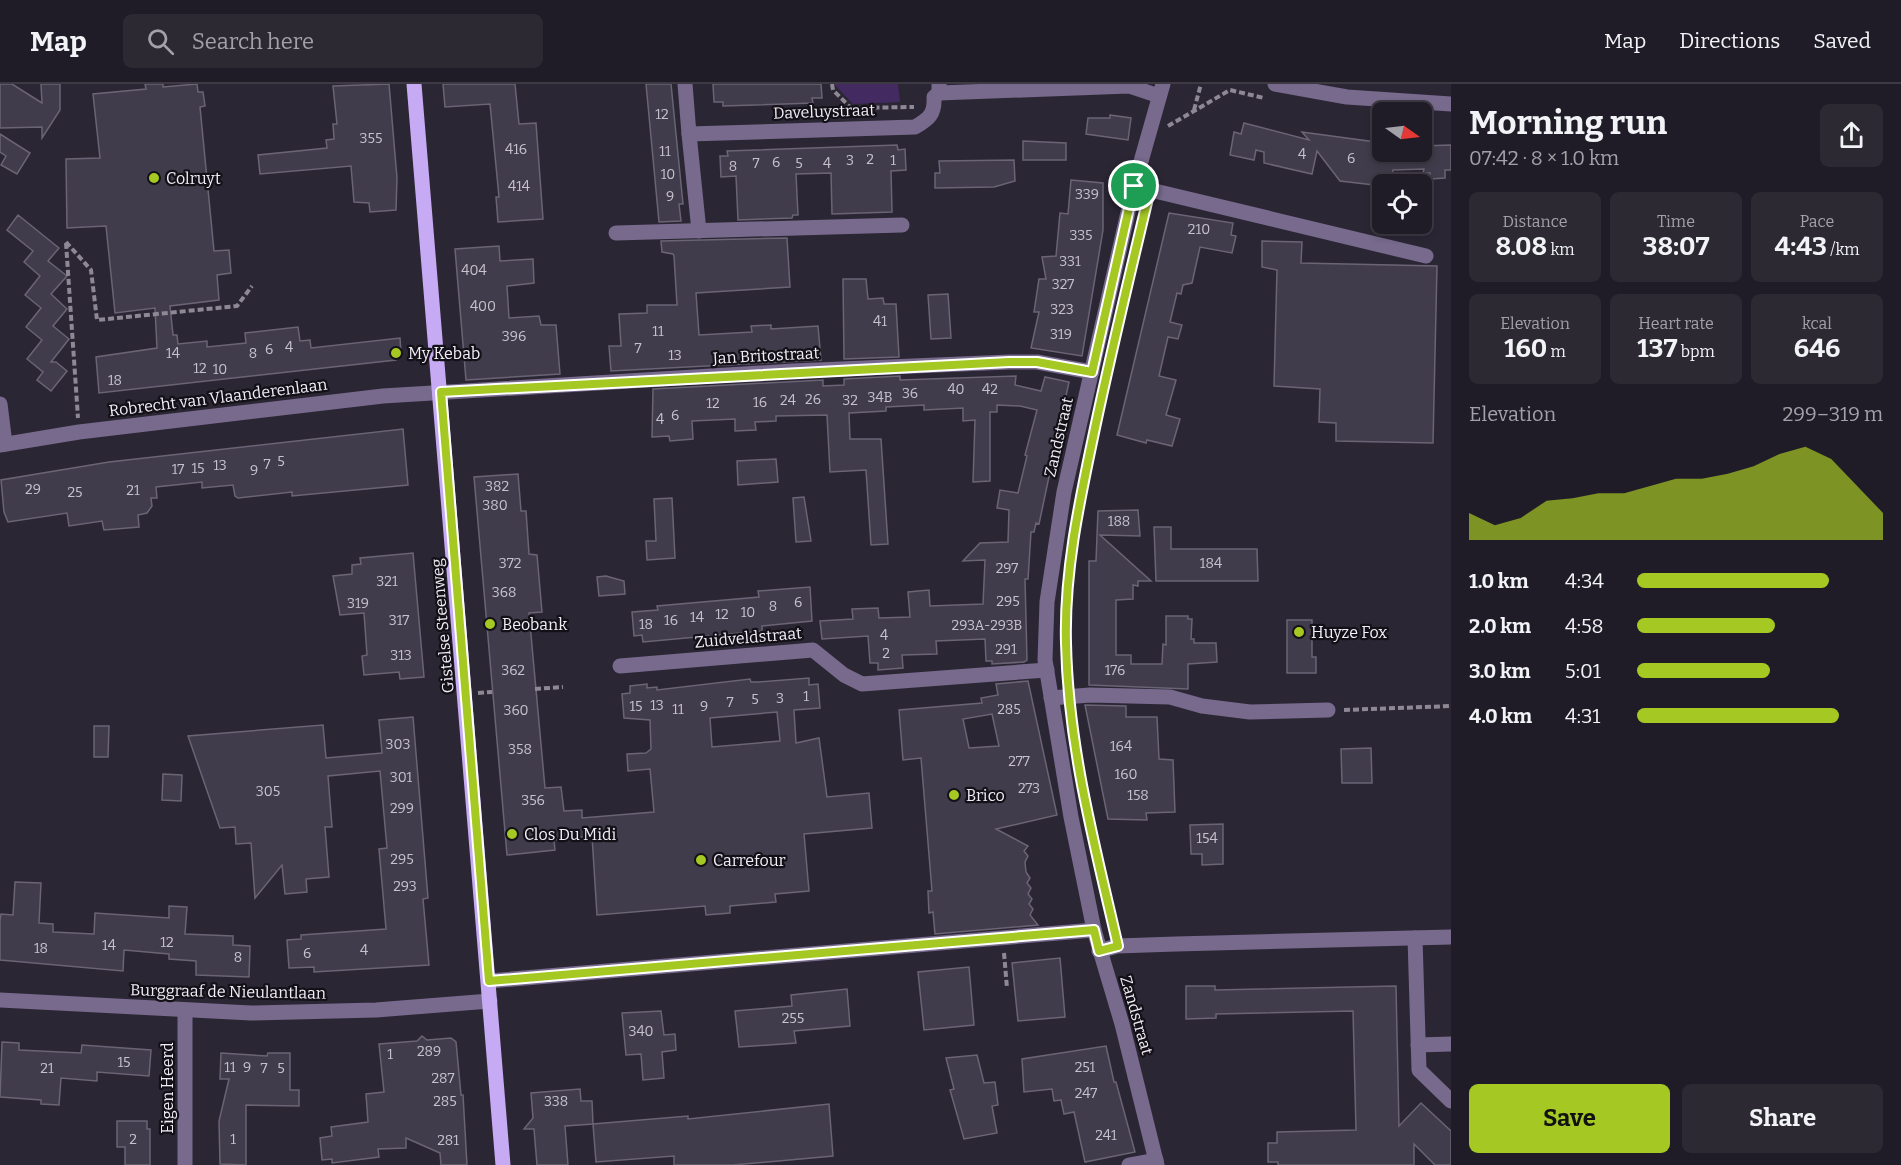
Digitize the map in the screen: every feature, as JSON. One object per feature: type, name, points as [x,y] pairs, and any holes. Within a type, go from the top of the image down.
[{"type":"main road","name":"Gistelse Steenweg","points":[[414,84],[503,1165]]},
{"type":"street","points":[[685,84],[699,231]]},
{"type":"street","points":[[937,95],[1129,86],[1161,90]]},
{"type":"street","name":"Zandstraat","points":[[1156,1162],[1124,1033],[1099,951],[1071,818],[1047,670],[1047,602],[1064,492],[1134,186],[1161,90]]},
{"type":"street","points":[[1274,92],[1451,104]]},
{"type":"street","name":"Daveluystraat","points":[[689,134],[915,127],[931,118],[937,95]]},
{"type":"street","points":[[1134,186],[1426,256]]},
{"type":"street","points":[[616,233],[902,225]]},
{"type":"street","name":"Jan Britostraat","points":[[441,392],[1009,362],[1037,362],[1092,372]]},
{"type":"street","name":"Robrecht van Vlaanderenlaan","points":[[3,444],[79,432],[383,396],[441,392]]},
{"type":"street","points":[[0,405],[3,444]]},
{"type":"street","name":"Zuidveldstraat","points":[[620,666],[813,650],[844,675],[862,684],[1047,670]]},
{"type":"street","points":[[1051,698],[1170,697],[1202,706],[1250,712],[1328,710]]},
{"type":"street","points":[[489,981],[1094,930]]},
{"type":"street","points":[[1099,951],[1118,946],[1451,937]]},
{"type":"street","points":[[1415,938],[1419,1070],[1451,1101]]},
{"type":"street","name":"Burggraaf de Nieulantlaan","points":[[0,1000],[185,1011],[313,1012],[490,1001]]},
{"type":"street","name":"Eigen Heerd","points":[[184,1165],[185,1011]]},
{"type":"street","points":[[1418,1045],[1451,1044]]},
{"type":"street","points":[[1129,1165],[1156,1162]]},
{"type":"path","points":[[832,84],[833,90],[851,108],[937,95]]},
{"type":"path","points":[[1194,111],[1201,84]]},
{"type":"path","points":[[1168,120],[1166,129],[1230,90],[1274,92]]},
{"type":"path","points":[[79,432],[66,242],[91,270],[98,320],[237,306],[252,286]]},
{"type":"path","points":[[1068,579],[1065,641],[1068,697]]},
{"type":"path","points":[[536,689],[563,687]]},
{"type":"path","points":[[1328,710],[1451,706]]},
{"type":"path","points":[[1108,903],[1118,946]]},
{"type":"path","points":[[1003,937],[1007,988]]},
{"type":"shaded area","points":[[834,84],[898,84],[900,102],[853,104]]},
{"type":"building","points":[[0,84],[12,84],[42,103],[41,84],[60,84],[60,110],[42,138],[42,127],[0,128]]},
{"type":"building","name":"Colruyt","points":[[145,84],[163,84],[163,87],[197,84],[198,92],[203,92],[205,106],[200,107],[214,251],[229,250],[231,273],[217,275],[219,300],[170,306],[173,335],[177,335],[178,344],[207,341],[207,347],[246,343],[245,333],[298,327],[300,341],[310,340],[311,348],[400,338],[401,353],[396,360],[99,393],[96,357],[157,348],[155,308],[115,313],[106,226],[67,228],[66,159],[100,158],[93,94],[146,89]]},
{"type":"building","points":[[389,84],[397,178],[396,210],[370,212],[369,203],[354,202],[351,166],[260,174],[258,155],[327,148],[326,140],[334,139],[333,124],[337,124],[333,86]]},
{"type":"building","points":[[443,84],[515,84],[519,124],[536,123],[543,219],[498,222],[496,197],[499,197],[490,104],[445,107]]},
{"type":"building","points":[[646,84],[671,84],[683,204],[679,204],[681,221],[659,222]]},
{"type":"building","points":[[713,84],[821,84],[822,98],[812,98],[813,103],[723,106],[723,102],[714,102]]},
{"type":"building","points":[[1110,115],[1131,118],[1128,140],[1086,134],[1088,118],[1110,118]]},
{"type":"building","points":[[1244,123],[1309,140],[1302,132],[1372,142],[1372,162],[1432,162],[1432,146],[1451,145],[1451,170],[1445,170],[1445,178],[1432,179],[1432,174],[1423,173],[1424,169],[1393,170],[1392,174],[1372,174],[1372,185],[1340,181],[1317,151],[1312,174],[1264,163],[1264,152],[1256,150],[1254,160],[1230,155],[1234,132],[1241,134]]},
{"type":"building","points":[[0,134],[30,153],[17,174],[1,165],[6,156],[0,152]]},
{"type":"building","points":[[1023,141],[1066,143],[1066,160],[1023,160]]},
{"type":"building","points":[[897,145],[898,150],[905,149],[906,170],[891,171],[892,212],[832,214],[831,173],[796,174],[798,215],[793,215],[792,218],[738,220],[736,176],[721,177],[720,156],[728,156],[727,151]]},
{"type":"building","points":[[1014,160],[1015,181],[994,187],[935,188],[935,173],[940,173],[939,161]]},
{"type":"building","points":[[1071,180],[1103,183],[1103,230],[1082,356],[1031,348],[1039,312],[1034,312],[1039,279],[1046,279],[1042,257],[1056,256],[1060,213],[1068,214]]},
{"type":"building","points":[[1169,213],[1233,223],[1231,235],[1236,236],[1232,253],[1200,247],[1192,283],[1183,285],[1181,294],[1177,293],[1170,322],[1182,325],[1178,339],[1168,337],[1159,376],[1176,380],[1166,415],[1180,419],[1172,446],[1147,440],[1146,443],[1117,435]]},
{"type":"building","points":[[18,215],[59,248],[48,261],[67,276],[51,294],[67,309],[53,326],[69,339],[51,362],[56,362],[67,371],[51,391],[37,380],[43,372],[27,359],[42,340],[26,327],[41,308],[25,295],[40,276],[24,262],[33,251],[7,230]]},
{"type":"building","points":[[787,238],[790,287],[696,293],[699,335],[752,332],[751,326],[771,325],[771,329],[818,326],[821,360],[611,371],[609,346],[621,346],[619,314],[647,313],[647,305],[677,305],[674,256],[662,252],[661,241]]},
{"type":"building","points":[[1262,241],[1302,242],[1301,263],[1437,266],[1433,443],[1336,441],[1336,423],[1319,422],[1320,389],[1274,386],[1277,270],[1262,267]]},
{"type":"building","points":[[499,246],[500,261],[533,259],[534,283],[507,286],[509,318],[539,316],[541,325],[556,325],[560,374],[466,380],[455,249]]},
{"type":"building","points":[[843,279],[866,279],[868,299],[883,298],[884,304],[896,304],[899,357],[844,359]]},
{"type":"building","points":[[948,294],[951,338],[931,339],[928,295]]},
{"type":"building","points":[[900,376],[900,380],[1016,376],[1015,385],[1041,391],[1045,377],[1069,382],[1039,524],[1036,523],[1034,532],[1031,532],[1028,579],[1025,579],[1027,660],[1024,662],[992,664],[992,661],[986,661],[985,639],[936,641],[937,654],[902,655],[903,668],[878,670],[878,663],[870,663],[868,636],[822,639],[820,621],[853,619],[852,609],[878,608],[879,618],[910,617],[908,592],[929,590],[930,606],[983,604],[985,560],[963,561],[980,543],[1008,542],[1009,510],[997,508],[1000,490],[1018,493],[1037,410],[1020,406],[997,405],[997,412],[990,412],[990,481],[973,482],[975,420],[963,421],[963,408],[924,410],[924,405],[886,407],[886,411],[849,413],[850,439],[881,439],[888,544],[871,545],[866,470],[830,472],[827,415],[776,416],[776,421],[755,422],[756,430],[735,431],[735,419],[692,421],[693,439],[670,441],[669,436],[652,437],[653,389],[823,380],[823,386],[844,385],[844,379]]},
{"type":"building","points":[[403,429],[408,485],[292,496],[292,492],[238,498],[235,496],[233,485],[202,488],[202,482],[156,487],[157,498],[151,498],[152,506],[147,513],[138,515],[139,527],[104,530],[102,521],[69,526],[67,513],[8,522],[4,512],[1,480],[109,462]]},
{"type":"building","points":[[776,459],[778,482],[738,485],[737,461]]},
{"type":"building","points":[[518,474],[521,511],[526,511],[529,554],[537,555],[542,612],[529,613],[545,788],[561,787],[564,811],[582,810],[582,818],[654,812],[650,769],[628,771],[627,754],[646,753],[651,749],[650,720],[624,718],[622,694],[630,693],[630,686],[647,684],[647,688],[657,687],[657,690],[750,679],[751,682],[758,682],[809,678],[809,685],[818,684],[820,708],[794,710],[796,743],[819,738],[827,797],[869,793],[872,828],[804,834],[809,891],[775,894],[776,902],[730,906],[730,913],[706,915],[705,906],[597,915],[592,836],[554,840],[555,850],[507,855],[474,477]],"holes":[[[777,712],[780,741],[712,747],[710,718]]]},
{"type":"building","points":[[804,497],[811,541],[796,542],[793,498]]},
{"type":"building","points":[[672,498],[675,558],[647,560],[646,541],[656,541],[654,499]]},
{"type":"building","points":[[1138,510],[1140,536],[1100,535],[1151,581],[1138,581],[1138,586],[1133,585],[1133,599],[1116,600],[1116,655],[1131,655],[1131,664],[1162,664],[1163,644],[1166,645],[1166,616],[1188,616],[1188,619],[1192,619],[1191,639],[1194,639],[1194,643],[1216,643],[1217,662],[1188,664],[1188,689],[1089,685],[1089,561],[1096,561],[1098,511]]},
{"type":"building","points":[[1154,527],[1171,527],[1171,549],[1257,549],[1258,581],[1156,581]]},
{"type":"building","points":[[413,553],[424,677],[400,679],[399,672],[364,675],[362,656],[367,655],[364,613],[340,615],[333,576],[352,574],[352,565],[361,564],[360,558]]},
{"type":"building","points":[[606,576],[624,581],[625,594],[599,596],[597,577]]},
{"type":"building","points":[[810,587],[812,621],[762,626],[762,631],[643,642],[642,635],[634,636],[632,612],[658,610],[657,606],[759,597],[758,591]]},
{"type":"building","points":[[1287,620],[1312,620],[1312,657],[1316,657],[1316,673],[1287,673]]},
{"type":"building","name":"Brico","points":[[1028,681],[1057,815],[996,829],[1028,846],[1024,851],[1028,856],[1025,862],[1026,872],[1030,878],[1027,883],[1031,888],[1028,894],[1032,899],[1029,904],[1033,909],[1030,915],[1038,925],[935,934],[933,912],[929,913],[928,891],[932,891],[921,758],[903,760],[899,710],[982,703],[981,698],[998,695],[996,684]],"holes":[[[992,714],[999,746],[969,748],[963,719]]]},
{"type":"building","points":[[1085,705],[1126,706],[1126,717],[1157,717],[1159,759],[1173,760],[1175,812],[1146,813],[1147,820],[1108,819]]},
{"type":"building","points":[[413,717],[428,898],[423,899],[429,965],[314,972],[314,967],[289,968],[287,940],[301,939],[301,935],[386,929],[379,849],[387,848],[380,771],[328,776],[332,827],[325,827],[329,877],[306,879],[307,892],[285,894],[282,865],[255,898],[251,843],[236,844],[235,827],[220,828],[188,736],[323,725],[326,758],[382,753],[379,720]]},
{"type":"building","points":[[94,726],[109,726],[108,757],[94,757]]},
{"type":"building","points":[[1371,748],[1372,783],[1342,783],[1341,749]]},
{"type":"building","points":[[163,774],[182,775],[181,801],[162,800]]},
{"type":"building","points":[[1223,824],[1223,864],[1202,865],[1202,854],[1191,854],[1190,825]]},
{"type":"building","points":[[15,882],[41,883],[39,923],[53,924],[53,932],[94,934],[95,913],[169,918],[169,906],[187,907],[185,934],[233,936],[233,945],[250,946],[249,977],[196,975],[196,961],[169,959],[169,954],[124,950],[123,971],[0,960],[1,914],[13,915]]},
{"type":"building","points":[[1060,958],[1065,1017],[1018,1021],[1012,963]]},
{"type":"building","points":[[969,967],[974,1025],[924,1030],[918,972]]},
{"type":"building","points":[[1186,986],[1215,986],[1215,990],[1396,986],[1399,1126],[1421,1103],[1451,1131],[1451,1165],[1435,1165],[1414,1144],[1414,1165],[1278,1165],[1278,1162],[1268,1162],[1268,1143],[1277,1143],[1277,1132],[1356,1130],[1353,1011],[1216,1014],[1216,1018],[1186,1019]]},
{"type":"building","points":[[847,989],[850,1026],[794,1031],[796,1043],[739,1047],[735,1011],[792,1006],[791,995]]},
{"type":"building","points":[[661,1011],[664,1035],[675,1034],[676,1050],[662,1052],[664,1078],[643,1080],[641,1054],[626,1055],[622,1013]]},
{"type":"building","points":[[422,1036],[427,1040],[451,1038],[456,1042],[461,1095],[463,1095],[467,1165],[441,1165],[440,1153],[406,1138],[406,1148],[378,1149],[379,1157],[332,1163],[332,1159],[322,1160],[320,1138],[332,1136],[331,1127],[368,1122],[366,1094],[384,1092],[379,1044],[417,1041]]},
{"type":"building","points":[[2,1042],[19,1043],[19,1050],[81,1053],[82,1045],[151,1050],[149,1076],[97,1072],[97,1081],[61,1078],[59,1105],[41,1104],[41,1100],[0,1097]]},
{"type":"building","points":[[1106,1046],[1135,1152],[1085,1162],[1074,1112],[1064,1114],[1061,1100],[1054,1101],[1052,1089],[1024,1092],[1022,1059]]},
{"type":"building","points":[[221,1053],[267,1056],[268,1053],[290,1053],[290,1090],[299,1090],[299,1106],[246,1105],[246,1165],[220,1164],[219,1121],[229,1079],[220,1079]]},
{"type":"building","points":[[977,1055],[984,1083],[995,1082],[998,1105],[992,1106],[997,1133],[964,1139],[950,1090],[954,1089],[946,1058]]},
{"type":"building","points":[[580,1089],[581,1101],[592,1101],[593,1124],[565,1126],[568,1165],[537,1165],[534,1129],[524,1129],[533,1118],[531,1093]]},
{"type":"building","points":[[829,1104],[833,1156],[733,1165],[674,1165],[674,1156],[596,1162],[593,1124],[688,1116],[688,1119]]},
{"type":"building","points":[[117,1121],[147,1121],[147,1129],[150,1129],[150,1165],[125,1165],[125,1147],[117,1147]]},
{"type":"place","name":"Colruyt","points":[[154,178]]},
{"type":"place","name":"My Kebab","points":[[396,353]]},
{"type":"place","name":"Beobank","points":[[490,624]]},
{"type":"place","name":"Huyze Fox","points":[[1299,632]]},
{"type":"place","name":"Brico","points":[[954,795]]},
{"type":"place","name":"Clos Du Midi","points":[[512,834]]},
{"type":"place","name":"Carrefour","points":[[701,860]]},
{"type":"route","points":[[1134,186],[1150,190],[1108,369],[1074,531],[1068,579],[1065,641],[1068,697],[1075,753],[1118,946],[1099,951],[1094,930],[489,981],[441,392],[837,369],[1009,362],[1037,362],[1092,372],[1134,186]]}]
